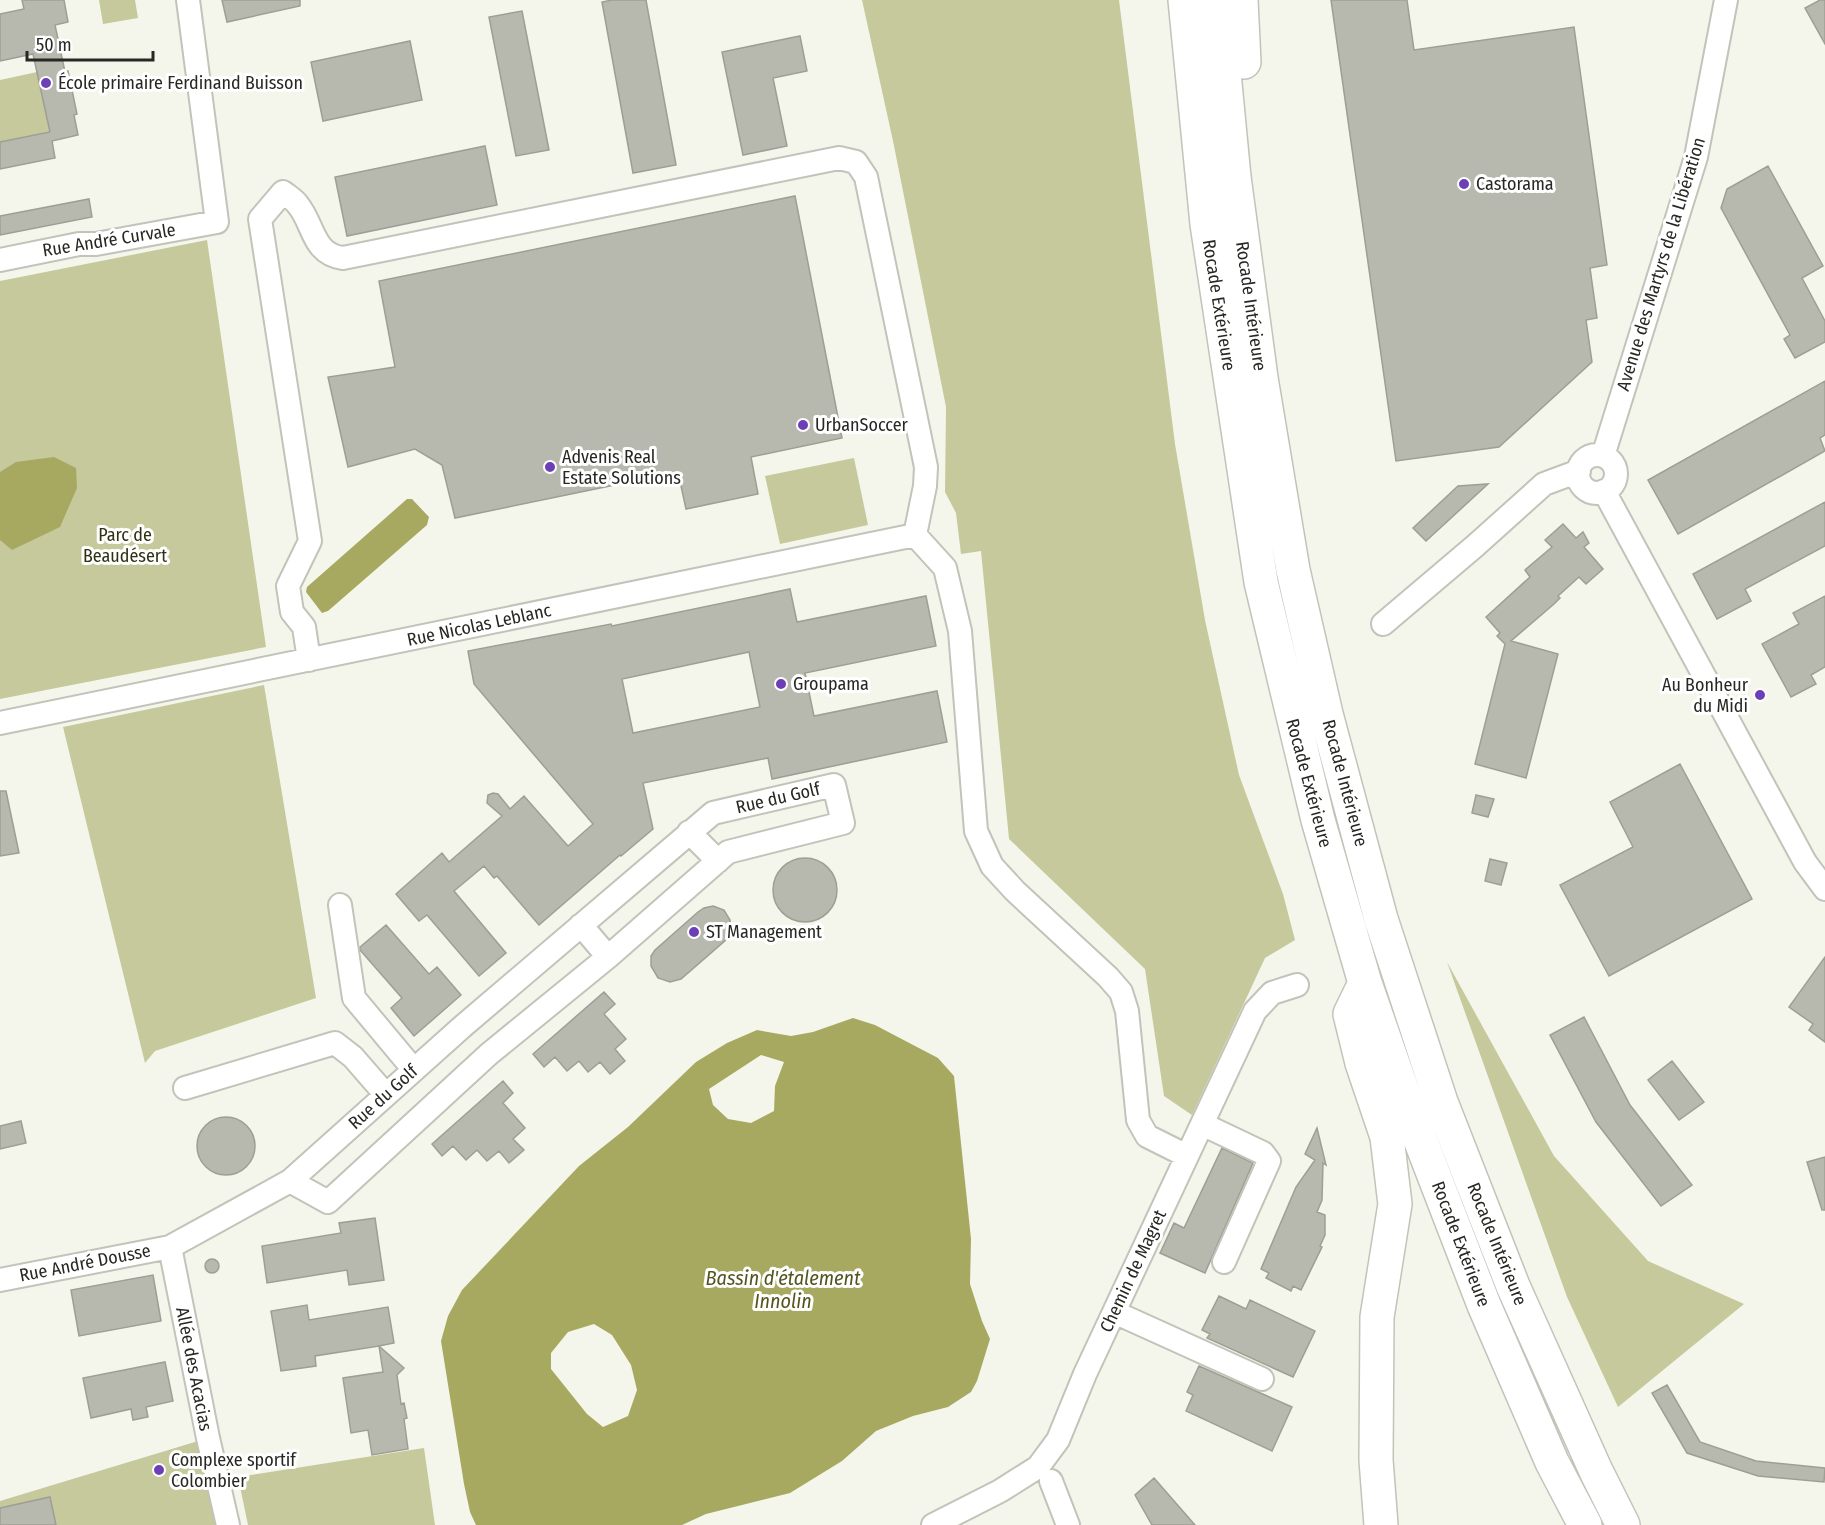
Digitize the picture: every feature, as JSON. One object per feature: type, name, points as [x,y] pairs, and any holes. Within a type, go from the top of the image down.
[{"type":"highway","points":[[1164,0],[1184,174],[1207,224]]},
{"type":"highway","name":"Rocade Extérieure","points":[[1185,0],[1207,224],[1261,582],[1318,820],[1365,983],[1413,1121],[1484,1305],[1552,1462],[1585,1525]]},
{"type":"highway","name":"Rocade Intérieure","points":[[1217,0],[1234,177],[1261,378],[1293,570],[1326,714],[1381,919],[1441,1102],[1513,1286],[1596,1471],[1623,1525]]},
{"type":"highway","points":[[1234,177],[1250,138],[1241,0]]},
{"type":"highway","points":[[1365,983],[1350,1014],[1362,1063],[1387,1137],[1395,1204],[1377,1317],[1376,1460],[1382,1525]]},
{"type":"highway","points":[[1552,1462],[1578,1525]]},
{"type":"street","name":"Rue André Curvale","points":[[0,260],[79,244],[96,244],[217,222],[188,0]]},
{"type":"street","name":"Avenue des Martyrs de la Libération","points":[[1603,456],[1696,157],[1726,0]]},
{"type":"street","points":[[309,660],[304,627],[292,612],[288,586],[310,541],[260,219],[283,192],[299,205],[320,246],[334,257],[343,258],[839,158],[856,162],[866,177],[926,467],[925,486],[915,536],[945,568],[960,631],[976,831],[993,866],[1015,891],[1108,977],[1120,992],[1127,1011],[1138,1120],[1147,1136],[1187,1156]]},
{"type":"street","points":[[1597,455],[1603,456],[1609,459],[1616,470],[1614,483],[1598,493],[1586,488],[1579,477],[1579,471],[1585,459],[1597,455]]},
{"type":"street","points":[[1383,624],[1544,484],[1579,471]]},
{"type":"street","points":[[1604,491],[1805,862],[1825,889]]},
{"type":"street","name":"Rue Nicolas Leblanc","points":[[0,723],[915,536]]},
{"type":"street","name":"Rue du Golf","points":[[170,1247],[290,1181],[414,1070],[713,813],[834,785],[843,823],[728,852],[718,861]]},
{"type":"street","points":[[290,1181],[328,1202],[489,1054],[608,957],[718,861],[689,832]]},
{"type":"street","points":[[340,905],[354,998],[414,1070]]},
{"type":"street","points":[[581,925],[608,957]]},
{"type":"street","name":"Chemin de Magret","points":[[945,1522],[1038,1467],[1058,1440],[1085,1374],[1255,1011],[1272,993],[1298,985]]},
{"type":"street","points":[[185,1088],[335,1043],[353,1057],[386,1095]]},
{"type":"street","points":[[1202,1124],[1263,1153],[1269,1161],[1224,1262]]},
{"type":"street","name":"Rue André Dousse","points":[[0,1280],[170,1247]]},
{"type":"street","name":"Allée des Acacias","points":[[170,1247],[208,1438],[228,1525]]},
{"type":"street","points":[[1114,1312],[1262,1379]]},
{"type":"street","points":[[1051,1481],[1068,1525]]},
{"type":"green space","points":[[99,0],[135,0],[138,18],[103,24]]},
{"type":"green space","points":[[862,0],[1119,0],[1175,444],[1205,620],[1239,775],[1283,894],[1295,940],[1265,958],[1192,1115],[1164,1096],[1145,969],[1009,839],[981,551],[961,554],[956,513],[945,492],[946,407],[893,141]]},
{"type":"green space","points":[[37,72],[50,132],[0,142],[0,80]]},
{"type":"green space","name":"Parc de Beaudésert","points":[[207,240],[266,647],[0,699],[0,281]]},
{"type":"green space","points":[[854,458],[868,525],[780,544],[765,476]]},
{"type":"green space","points":[[264,685],[316,998],[155,1051],[145,1063],[63,727]]},
{"type":"green space","points":[[1447,962],[1554,1156],[1648,1261],[1744,1304],[1618,1407],[1567,1297]]},
{"type":"green space","name":"Complexe sportif Colombier","points":[[208,1438],[228,1525],[0,1525],[0,1501]]},
{"type":"green space","points":[[424,1448],[435,1525],[248,1525],[238,1477]]},
{"type":"water","points":[[54,457],[76,468],[77,488],[60,527],[12,550],[0,540],[0,472],[16,462]]},
{"type":"water","points":[[407,499],[412,499],[429,517],[427,525],[328,611],[322,613],[306,592],[307,587]]},
{"type":"water","name":"Bassin d'étalement Innolin","points":[[853,1018],[875,1025],[938,1058],[954,1076],[971,1239],[970,1284],[990,1339],[977,1381],[971,1392],[948,1407],[913,1416],[876,1431],[842,1461],[790,1493],[706,1514],[682,1525],[476,1525],[470,1512],[464,1484],[441,1341],[448,1316],[462,1290],[579,1166],[628,1127],[696,1062],[727,1043],[757,1030],[791,1036],[813,1032]],"holes":[[[761,1055],[784,1062],[775,1086],[774,1111],[751,1123],[728,1119],[713,1105],[709,1089]],[[594,1324],[612,1335],[631,1365],[637,1390],[628,1416],[603,1427],[587,1414],[551,1369],[551,1353],[568,1332]]]},
{"type":"building","points":[[22,0],[64,0],[68,22],[55,25],[77,114],[74,115],[78,135],[52,141],[55,158],[0,169],[0,142],[50,132],[33,54],[0,61],[0,14],[24,9]]},
{"type":"building","points":[[222,0],[300,0],[300,6],[227,22]]},
{"type":"building","points":[[646,0],[676,165],[633,173],[602,2]]},
{"type":"building","name":"Castorama","points":[[1331,0],[1407,0],[1414,50],[1574,27],[1607,265],[1590,268],[1597,318],[1586,320],[1592,362],[1499,447],[1396,461]]},
{"type":"building","points":[[1820,0],[1825,0],[1825,44],[1805,8]]},
{"type":"building","points":[[522,11],[549,150],[516,156],[489,17]]},
{"type":"building","points":[[800,36],[807,71],[773,78],[787,146],[743,155],[722,52]]},
{"type":"building","points":[[410,41],[422,100],[323,121],[311,62]]},
{"type":"building","points":[[485,146],[497,205],[347,236],[335,177]]},
{"type":"building","points":[[1768,166],[1823,266],[1802,278],[1825,321],[1825,342],[1795,358],[1784,339],[1790,335],[1721,208],[1727,189]]},
{"type":"building","points":[[795,196],[842,438],[751,457],[758,494],[686,509],[678,472],[455,518],[442,465],[415,449],[348,467],[328,377],[395,367],[379,281]]},
{"type":"building","points":[[89,199],[92,217],[0,235],[0,216]]},
{"type":"building","points":[[1825,381],[1825,435],[1820,438],[1825,451],[1678,534],[1648,480]]},
{"type":"building","points":[[1488,484],[1426,541],[1413,528],[1458,486]]},
{"type":"building","points":[[1825,502],[1825,546],[1745,589],[1751,601],[1717,619],[1693,574]]},
{"type":"building","points":[[1563,524],[1576,538],[1583,532],[1589,543],[1584,547],[1603,569],[1586,584],[1579,577],[1558,596],[1560,598],[1554,604],[1511,641],[1558,654],[1526,778],[1475,764],[1505,644],[1497,636],[1500,633],[1486,617],[1530,577],[1525,570],[1552,547],[1545,540]]},
{"type":"building","points":[[790,589],[797,622],[926,596],[936,646],[805,673],[814,716],[937,691],[947,742],[772,779],[768,758],[643,783],[653,829],[539,925],[497,876],[494,878],[484,866],[454,891],[506,953],[479,976],[427,915],[419,921],[396,894],[442,853],[449,862],[502,816],[487,803],[488,795],[493,793],[498,794],[510,809],[524,796],[568,846],[593,824],[474,684],[468,651],[611,624],[612,626]],"holes":[[[749,652],[760,707],[633,733],[622,679]]]},
{"type":"building","points":[[1825,596],[1825,667],[1811,675],[1816,684],[1791,697],[1762,644],[1799,624],[1793,613]]},
{"type":"building","points":[[1680,764],[1752,899],[1609,976],[1560,885],[1633,847],[1610,802]]},
{"type":"building","points":[[0,791],[6,791],[19,853],[0,856]]},
{"type":"building","points":[[1476,795],[1494,799],[1488,817],[1472,813]]},
{"type":"building","points":[[805,858],[817,860],[828,867],[835,878],[837,890],[835,902],[828,913],[817,920],[805,922],[793,920],[782,913],[775,902],[773,890],[775,878],[782,867],[793,860]]},
{"type":"building","points":[[1490,859],[1507,863],[1501,885],[1485,881]]},
{"type":"building","points":[[713,906],[724,910],[730,920],[731,929],[727,939],[681,979],[670,982],[658,978],[651,966],[651,956],[655,950],[698,912]]},
{"type":"building","points":[[386,925],[429,974],[437,967],[461,995],[414,1036],[391,1008],[402,998],[360,950],[360,947]]},
{"type":"building","points":[[1825,957],[1825,1042],[1809,1030],[1813,1024],[1789,1007]]},
{"type":"building","points":[[604,992],[615,1004],[604,1014],[626,1039],[615,1049],[625,1061],[610,1074],[600,1062],[588,1072],[579,1061],[567,1071],[555,1057],[544,1067],[533,1054]]},
{"type":"building","points":[[1584,1017],[1630,1105],[1692,1185],[1661,1206],[1596,1122],[1550,1035]]},
{"type":"building","points":[[1672,1061],[1704,1102],[1679,1120],[1648,1080]]},
{"type":"building","points":[[503,1081],[513,1093],[503,1103],[525,1128],[513,1139],[524,1150],[509,1163],[499,1151],[487,1161],[477,1150],[466,1160],[453,1146],[442,1156],[432,1144]]},
{"type":"building","points":[[220,1117],[232,1117],[247,1125],[255,1140],[255,1152],[247,1167],[232,1175],[220,1175],[205,1167],[197,1152],[197,1140],[205,1125]]},
{"type":"building","points":[[21,1121],[26,1143],[0,1149],[0,1126]]},
{"type":"building","points":[[1317,1128],[1326,1165],[1323,1163],[1322,1200],[1317,1212],[1325,1215],[1325,1235],[1320,1246],[1322,1247],[1301,1290],[1293,1286],[1291,1291],[1266,1278],[1269,1273],[1261,1269],[1296,1187],[1315,1160],[1305,1154]]},
{"type":"building","points":[[1222,1148],[1253,1163],[1205,1273],[1160,1253],[1174,1223],[1184,1228]]},
{"type":"building","points":[[1825,1157],[1825,1210],[1822,1210],[1807,1162]]},
{"type":"building","points":[[375,1218],[384,1280],[349,1285],[347,1270],[267,1283],[262,1246],[341,1233],[339,1223]]},
{"type":"building","points":[[212,1259],[217,1261],[219,1266],[217,1271],[212,1273],[207,1271],[205,1266],[207,1261]]},
{"type":"building","points":[[153,1275],[161,1321],[79,1336],[71,1290]]},
{"type":"building","points":[[1219,1296],[1246,1309],[1250,1300],[1315,1331],[1293,1377],[1207,1338],[1210,1334],[1202,1330]]},
{"type":"building","points":[[307,1305],[309,1320],[388,1307],[394,1343],[315,1356],[316,1366],[281,1371],[271,1311]]},
{"type":"building","points":[[379,1346],[404,1368],[397,1375],[401,1404],[404,1403],[407,1418],[404,1419],[408,1449],[372,1455],[368,1430],[351,1433],[343,1378],[383,1372]]},
{"type":"building","points":[[165,1362],[173,1401],[146,1407],[148,1417],[133,1420],[131,1409],[91,1418],[83,1378]]},
{"type":"building","points":[[1199,1366],[1292,1407],[1272,1451],[1186,1411],[1193,1395],[1187,1392]]},
{"type":"building","points":[[1667,1385],[1700,1442],[1756,1461],[1825,1468],[1824,1482],[1758,1476],[1687,1453],[1652,1393]]},
{"type":"building","points":[[1154,1478],[1195,1525],[1152,1525],[1135,1495]]},
{"type":"building","points":[[50,1497],[56,1525],[0,1525],[0,1508]]},
{"type":"place","name":"École primaire Ferdinand Buisson","points":[[46,83]]},
{"type":"place","name":"Castorama","points":[[1464,184]]},
{"type":"place","name":"UrbanSoccer","points":[[803,425]]},
{"type":"place","name":"Advenis Real Estate Solutions","points":[[550,467]]},
{"type":"place","name":"Groupama","points":[[781,684]]},
{"type":"place","name":"Au Bonheur du Midi","points":[[1760,695]]},
{"type":"place","name":"ST Management","points":[[694,932]]},
{"type":"place","name":"Complexe sportif Colombier","points":[[159,1470]]}]
